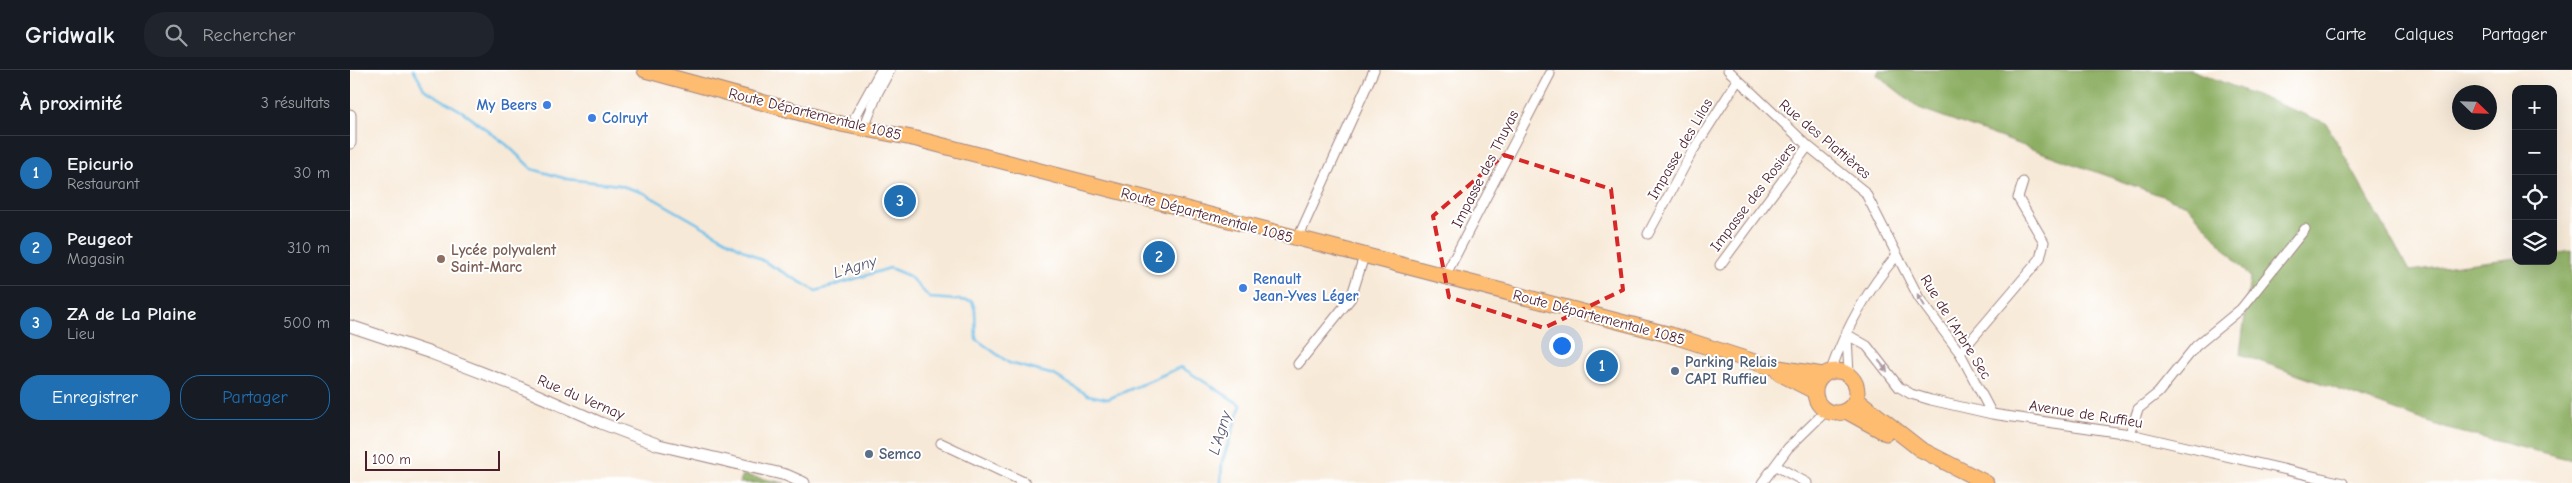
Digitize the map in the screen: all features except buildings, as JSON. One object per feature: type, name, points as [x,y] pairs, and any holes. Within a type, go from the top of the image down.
[{"type":"main road","name":"Route Départementale 1085","points":[[645,70],[859,127],[917,139],[1671,335],[1767,366]]},
{"type":"main road","points":[[1767,366],[1827,372],[1841,370],[1849,374],[1855,381],[1858,390],[1856,399],[1846,411]]},
{"type":"main road","points":[[1767,366],[1814,391]]},
{"type":"main road","points":[[1827,372],[1817,382],[1814,391],[1816,399],[1826,411],[1833,413],[1846,411],[1986,483]]},
{"type":"main road","points":[[1856,399],[1920,449]]},
{"type":"street","points":[[859,127],[855,117],[881,70]]},
{"type":"street","points":[[859,127],[890,70]]},
{"type":"street","points":[[1298,238],[1374,70]]},
{"type":"street","name":"Rue des Plattières","points":[[1728,70],[1808,146],[1865,192],[1896,255]]},
{"type":"street","name":"Impasse des Thuyas","points":[[1445,276],[1550,74]]},
{"type":"street","name":"Impasse des Lilas","points":[[1648,234],[1692,152],[1738,80]]},
{"type":"street","points":[[350,115],[350,143]]},
{"type":"street","name":"Impasse des Rosiers","points":[[1720,265],[1808,146]]},
{"type":"street","points":[[1960,353],[2040,259],[2044,242],[2018,198],[2023,182]]},
{"type":"street","points":[[2130,434],[2138,409],[2158,393],[2196,346],[2241,309],[2305,229]]},
{"type":"street","points":[[1827,372],[1873,284],[1896,255]]},
{"type":"street","name":"Rue de l'Arbre Sec","points":[[1896,255],[1919,298],[1960,353],[1992,414]]},
{"type":"street","points":[[1298,364],[1351,298],[1364,256]]},
{"type":"street","name":"Rue du Vernay","points":[[350,326],[431,353],[659,445],[786,476],[804,483]]},
{"type":"street","points":[[1848,335],[1846,351],[1849,374]]},
{"type":"street","name":"Avenue de Ruffieu","points":[[1848,335],[1867,346],[1899,387],[1911,394],[1992,414],[2130,434],[2343,483]]},
{"type":"street","points":[[1762,483],[1788,448],[1826,411]]},
{"type":"street","points":[[941,443],[1026,483]]},
{"type":"street","points":[[1776,466],[1807,483]]},
{"type":"highlighted area","points":[[1504,155],[1611,189],[1623,290],[1544,328],[1449,297],[1433,216]]},
{"type":"green space","points":[[1879,70],[2192,70],[2326,123],[2409,271],[2512,258],[2512,265],[2557,265],[2557,253],[2572,251],[2572,460],[2448,429],[2240,354],[2250,277],[2187,205],[1919,108],[1877,75]]},
{"type":"green space","points":[[743,475],[785,483],[739,483]]},
{"type":"waterway","name":"L'Agny","points":[[414,70],[424,89],[463,112],[507,145],[532,169],[567,179],[619,185],[644,193],[816,291],[890,268],[909,276],[930,298],[972,301],[975,310],[976,339],[1009,363],[1054,375],[1088,395],[1108,399],[1181,367],[1241,405],[1222,462],[1221,483]]},
{"type":"place","name":"My Beers","points":[[547,105]]},
{"type":"place","name":"Colruyt","points":[[592,118]]},
{"type":"place","name":"ZA de La Plaine","points":[[900,201]]},
{"type":"place","name":"Peugeot","points":[[1159,257]]},
{"type":"place","name":"Lycée polyvalent Saint-Marc","points":[[441,259]]},
{"type":"place","name":"Renault Jean-Yves Léger","points":[[1243,288]]},
{"type":"place","name":"Epicurio","points":[[1602,366]]},
{"type":"place","name":"Parking Relais CAPI Ruffieu","points":[[1675,371]]},
{"type":"place","name":"Semco","points":[[869,454]]}]
